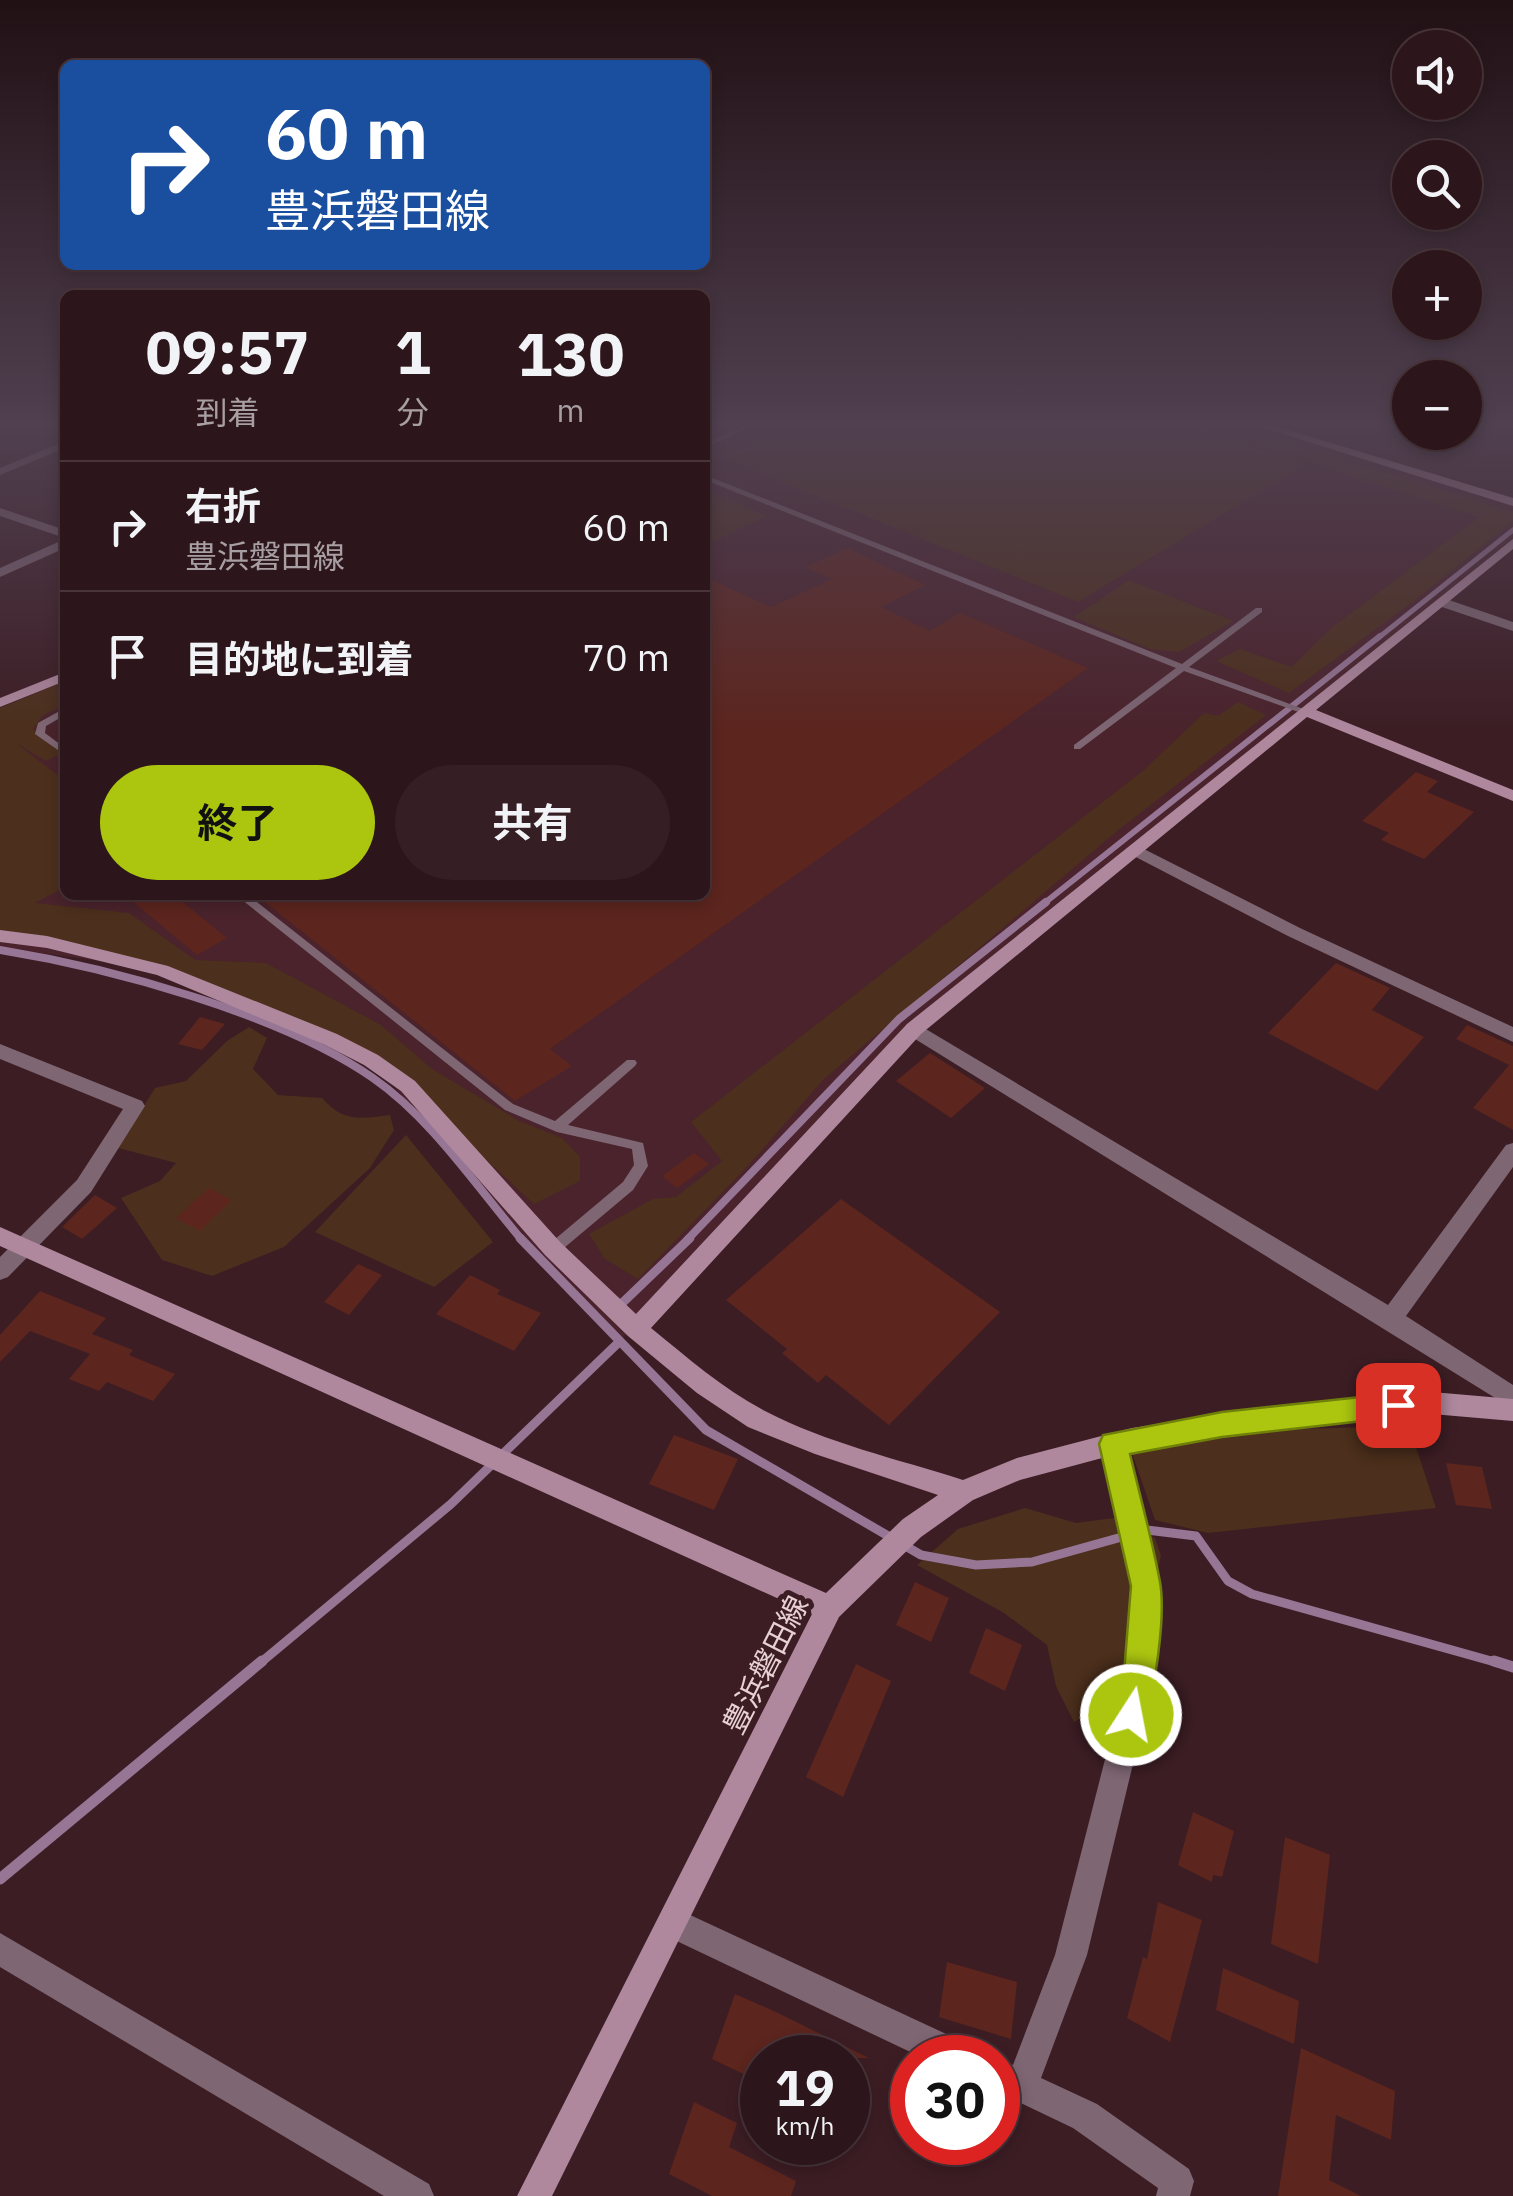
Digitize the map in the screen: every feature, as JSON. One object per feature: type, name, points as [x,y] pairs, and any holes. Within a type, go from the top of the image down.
[{"type":"street","points":[[636,1329],[914,1029],[1444,603],[1513,543]]},
{"type":"street","points":[[0,573],[60,545]]},
{"type":"street","points":[[1444,603],[1513,627]]},
{"type":"street","points":[[0,703],[60,678]]},
{"type":"street","points":[[1307,712],[1513,796]]},
{"type":"street","points":[[1136,850],[1294,932],[1513,1035]]},
{"type":"street","points":[[0,936],[47,942],[162,970],[330,1038],[371,1060],[408,1086],[553,1249],[636,1329],[705,1386],[757,1420],[814,1444],[964,1492]]},
{"type":"street","points":[[914,1029],[1391,1318],[1513,1398]]},
{"type":"street","points":[[0,1051],[135,1106],[84,1186],[0,1271]]},
{"type":"street","points":[[1391,1318],[1513,1152]]},
{"type":"street","points":[[0,1236],[828,1608]]},
{"type":"street","name":"豊浜磐田線","points":[[534,2196],[828,1608],[912,1528],[964,1492],[1017,1470],[1113,1444],[1222,1424],[1363,1407],[1432,1403],[1513,1410]]},
{"type":"street","points":[[1020,2060],[1070,1955],[1138,1685],[1146,1586],[1113,1444]]},
{"type":"street","points":[[673,1923],[911,2035]]},
{"type":"street","points":[[0,1949],[417,2196]]},
{"type":"street","points":[[1020,2086],[1084,2116],[1177,2181],[1174,2196]]},
{"type":"lane","points":[[833,528],[1181,668],[1307,712]]},
{"type":"lane","points":[[1077,747],[1259,610]]},
{"type":"lane","points":[[60,714],[42,725],[40,734],[60,748]]},
{"type":"lane","points":[[247,900],[509,1107],[557,1127],[638,1146],[641,1166],[628,1186],[553,1249]]},
{"type":"lane","points":[[557,1127],[630,1063]]},
{"type":"shaded area","points":[[710,528],[1513,528],[1513,541],[915,1029],[618,1343],[371,1060],[162,970],[0,947],[0,708],[60,683],[60,900],[710,900]]},
{"type":"shaded area","points":[[710,528],[740,528],[710,543]]},
{"type":"shaded area","points":[[897,528],[1199,528],[1078,602]]},
{"type":"shaded area","points":[[1464,528],[1504,528],[1289,693],[1216,661],[1240,649],[1292,667],[1330,629]]},
{"type":"shaded area","points":[[1129,580],[1233,621],[1179,652],[1150,649],[1074,617]]},
{"type":"shaded area","points":[[60,683],[60,707],[43,715],[33,729],[60,749],[60,754],[46,761],[16,743],[60,777],[60,890],[35,903],[129,913],[195,960],[266,963],[381,1025],[432,1069],[519,1121],[562,1138],[580,1157],[580,1181],[534,1204],[401,1081],[295,1024],[162,970],[0,937],[0,708]]},
{"type":"shaded area","points":[[1238,702],[1266,715],[1116,832],[824,1079],[746,1168],[638,1279],[605,1259],[589,1234],[653,1199],[676,1197],[722,1161],[691,1122],[1144,770],[1204,713],[1218,716]]},
{"type":"shaded area","points":[[249,1027],[267,1038],[253,1069],[278,1095],[322,1098],[352,1117],[390,1115],[394,1130],[370,1168],[284,1247],[212,1276],[162,1260],[121,1198],[160,1181],[176,1163],[118,1148],[155,1088],[186,1081],[227,1041]]},
{"type":"shaded area","points":[[406,1135],[493,1242],[434,1287],[315,1232]]},
{"type":"shaded area","points":[[1409,1426],[1436,1508],[1208,1533],[1155,1520],[1131,1450],[1256,1430]]},
{"type":"shaded area","points":[[1025,1508],[1076,1523],[1121,1517],[1155,1538],[1161,1556],[1143,1628],[1108,1706],[1074,1722],[1056,1686],[1047,1645],[1004,1613],[917,1565],[958,1529]]},
{"type":"building","points":[[847,548],[925,585],[881,607],[930,631],[960,613],[1088,668],[550,1049],[572,1066],[515,1101],[262,900],[710,900],[710,579],[771,607],[832,579],[806,567]]},
{"type":"building","points":[[1416,772],[1438,781],[1427,792],[1474,812],[1424,859],[1381,840],[1389,833],[1362,821]]},
{"type":"building","points":[[131,900],[180,900],[227,938],[197,955]]},
{"type":"building","points":[[1336,963],[1390,988],[1372,1010],[1424,1037],[1377,1091],[1268,1033]]},
{"type":"building","points":[[200,1017],[225,1024],[202,1050],[178,1044]]},
{"type":"building","points":[[1467,1025],[1513,1046],[1513,1130],[1473,1108],[1509,1065],[1456,1039]]},
{"type":"building","points":[[930,1053],[985,1088],[951,1118],[896,1081]]},
{"type":"building","points":[[694,1153],[709,1164],[677,1188],[662,1176]]},
{"type":"building","points":[[209,1188],[232,1200],[200,1231],[176,1218]]},
{"type":"building","points":[[95,1195],[117,1208],[82,1239],[62,1227]]},
{"type":"building","points":[[841,1199],[1000,1312],[889,1425],[826,1375],[818,1383],[782,1353],[787,1349],[726,1300]]},
{"type":"building","points":[[358,1264],[382,1275],[349,1315],[324,1302]]},
{"type":"building","points":[[470,1275],[500,1290],[497,1294],[541,1313],[514,1351],[436,1314]]},
{"type":"building","points":[[40,1291],[106,1318],[92,1334],[133,1350],[129,1355],[175,1374],[153,1401],[107,1382],[99,1391],[69,1379],[90,1354],[30,1331],[0,1362],[0,1335]]},
{"type":"building","points":[[674,1435],[738,1459],[714,1510],[649,1484]]},
{"type":"building","points":[[1446,1463],[1482,1467],[1492,1509],[1456,1505]]},
{"type":"building","points":[[915,1582],[949,1598],[931,1642],[896,1625]]},
{"type":"building","points":[[986,1628],[1022,1645],[1005,1691],[969,1673]]},
{"type":"building","points":[[856,1664],[891,1681],[843,1797],[806,1777]]},
{"type":"building","points":[[1193,1812],[1234,1831],[1222,1877],[1213,1875],[1212,1882],[1178,1865]]},
{"type":"building","points":[[1285,1837],[1330,1855],[1318,1964],[1271,1944]]},
{"type":"building","points":[[1158,1902],[1202,1920],[1170,2042],[1127,2018],[1143,1957],[1147,1959]]},
{"type":"building","points":[[947,1962],[1017,1982],[1011,2035],[998,2035],[939,2017]]},
{"type":"building","points":[[1223,1968],[1299,2001],[1294,2044],[1216,2010]]},
{"type":"building","points":[[735,1994],[822,2035],[740,2035],[740,2072],[712,2059]]},
{"type":"building","points":[[1301,2048],[1395,2091],[1391,2140],[1336,2115],[1329,2180],[1361,2196],[1278,2196]]},
{"type":"building","points":[[694,2102],[737,2123],[729,2147],[740,2153],[740,2165],[764,2165],[796,2181],[791,2196],[712,2196],[669,2174]]},
{"type":"waterway","points":[[1377,639],[1513,530]]},
{"type":"waterway","points":[[1042,905],[1380,636]]},
{"type":"waterway","points":[[687,1240],[899,1019],[1046,902]]},
{"type":"waterway","points":[[0,950],[92,969],[194,997],[244,1014],[335,1055],[373,1078],[415,1113],[522,1240]]},
{"type":"waterway","points":[[520,1238],[706,1430],[921,1555],[976,1565],[1032,1562],[1147,1530],[1196,1536],[1228,1581],[1252,1594],[1502,1664]]},
{"type":"waterway","points":[[616,1309],[690,1238]]},
{"type":"waterway","points":[[259,1664],[451,1504],[618,1343]]},
{"type":"waterway","points":[[0,1879],[262,1661]]},
{"type":"waterway","points":[[1494,1661],[1513,1667]]},
{"type":"route","points":[[1131,1715],[1138,1685],[1146,1586],[1113,1444],[1222,1424],[1398,1405]]}]
